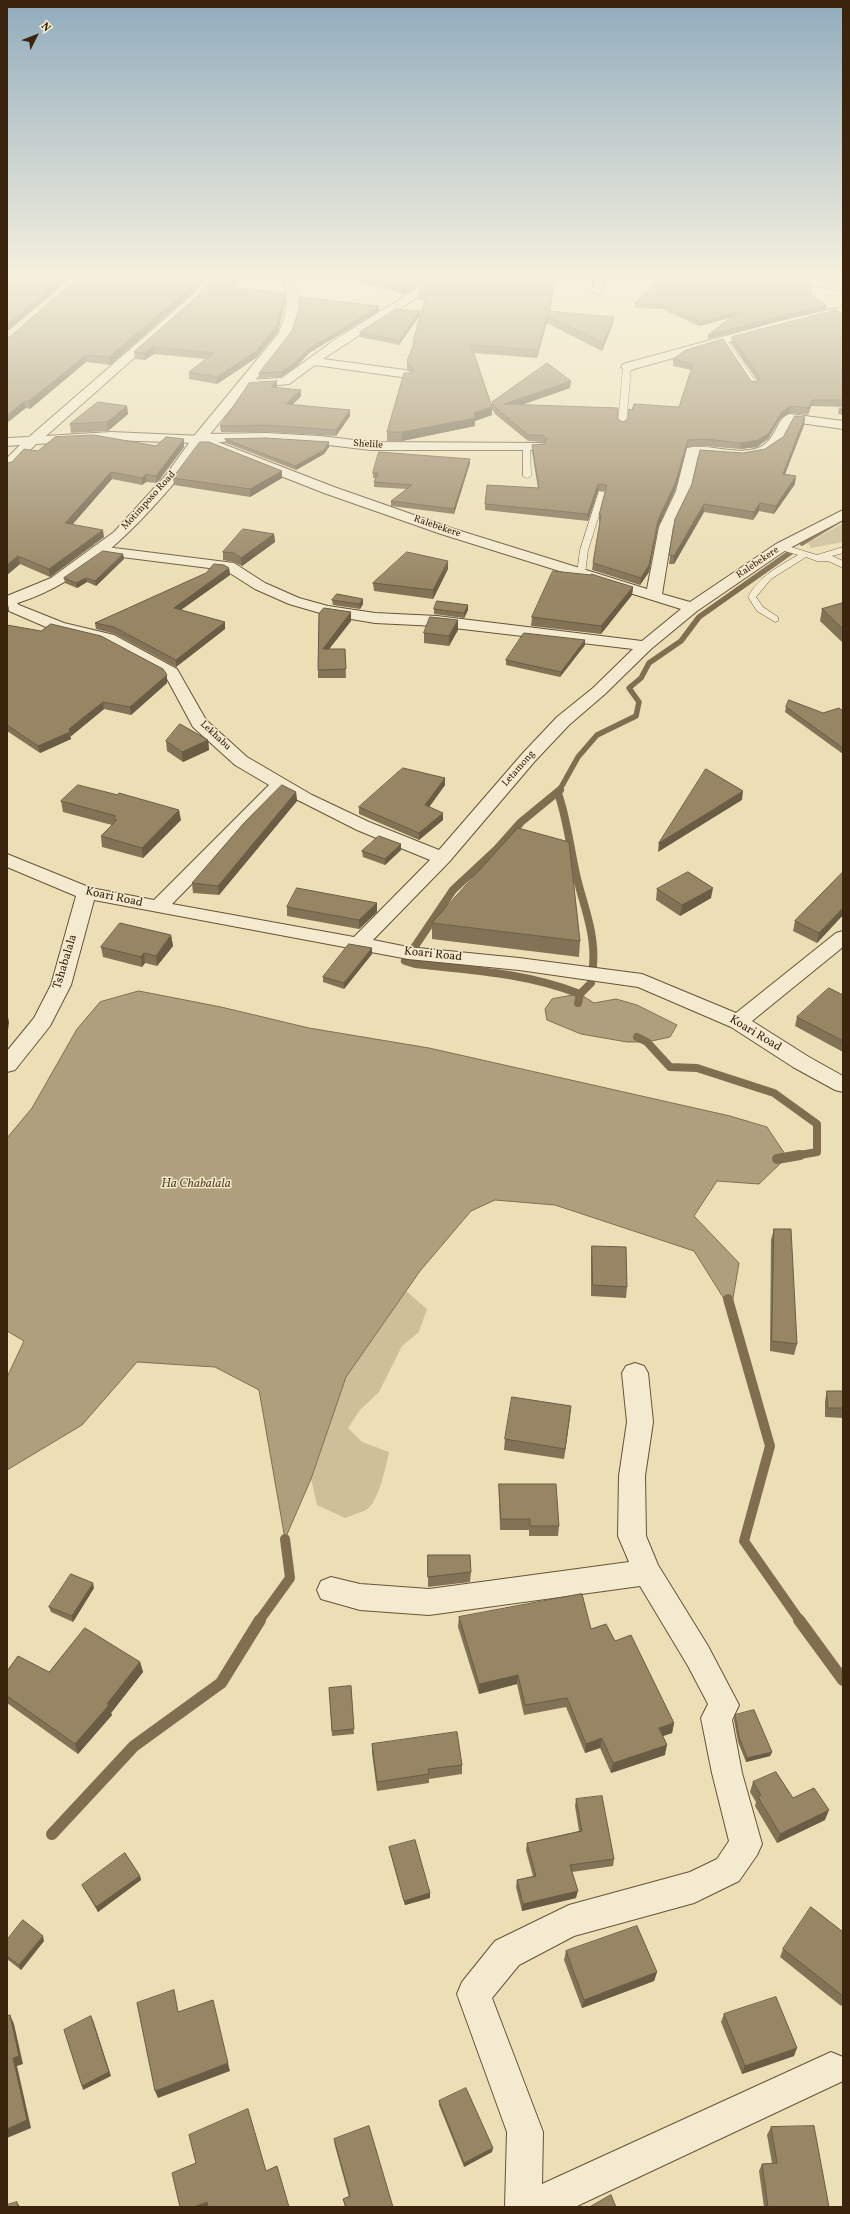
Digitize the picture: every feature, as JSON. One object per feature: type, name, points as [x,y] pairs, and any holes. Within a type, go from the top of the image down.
[{"type":"street","points":[[7,466],[32,441],[99,382]]},
{"type":"street","points":[[245,384],[267,382]]},
{"type":"street","name":"Motimposo Road","points":[[7,601],[56,581],[72,571],[119,535],[171,478],[199,439],[245,384]]},
{"type":"street","points":[[654,596],[666,527],[684,491],[692,452],[734,455],[762,452],[776,443],[790,418],[843,425]]},
{"type":"street","name":"Ralebekere","points":[[7,442],[111,436],[199,439],[343,495],[446,531],[692,608],[781,547],[843,514]]},
{"type":"street","name":"Shelile","points":[[199,439],[266,437],[320,440],[371,446],[532,446]]},
{"type":"street","points":[[98,550],[229,566],[260,586],[294,601],[327,610],[375,618],[437,621],[644,646]]},
{"type":"street","name":"Lekhabu","points":[[7,601],[14,608],[34,617],[59,626],[108,638],[171,672],[198,723],[241,761],[280,784],[363,826],[442,858]]},
{"type":"street","name":"Letamong","points":[[358,944],[442,858],[534,752],[563,721],[599,691],[644,646],[692,608]]},
{"type":"street","points":[[158,907],[242,820],[280,784]]},
{"type":"street","name":"Koari Road","points":[[7,860],[86,893],[158,907],[408,953],[519,964],[642,981],[738,1022],[801,1062],[843,1085]]},
{"type":"street","name":"Tshabalala","points":[[7,1065],[42,1021],[61,985],[86,893]]},
{"type":"street","points":[[738,1022],[843,937]]},
{"type":"street","points":[[524,2207],[525,2132],[474,1994],[507,1953],[569,1921],[694,1887],[728,1870],[746,1844],[727,1772],[716,1718],[724,1705],[698,1656],[647,1572],[632,1536],[632,1476],[640,1422],[635,1374]]},
{"type":"street","points":[[331,1590],[360,1597],[429,1602],[647,1572]]},
{"type":"street","points":[[534,2207],[831,2069]]},
{"type":"lane","points":[[622,425],[626,382]]},
{"type":"lane","points":[[527,476],[532,446]]},
{"type":"lane","points":[[581,573],[584,550],[602,493]]},
{"type":"lane","points":[[781,547],[818,558],[830,558],[843,565]]},
{"type":"lane","points":[[818,558],[843,550]]},
{"type":"lane","points":[[775,619],[760,609],[752,597],[756,587],[768,577],[805,554]]},
{"type":"shaded area","points":[[843,523],[843,542],[811,548],[808,543]]},
{"type":"shaded area","points":[[406,1291],[427,1309],[419,1332],[402,1346],[379,1392],[360,1410],[348,1428],[362,1442],[389,1452],[384,1474],[375,1500],[371,1506],[366,1510],[345,1518],[317,1505],[311,1479],[346,1377]]},
{"type":"water","name":"Ha Chabalala","points":[[139,991],[221,1007],[309,1028],[429,1048],[730,1116],[767,1127],[787,1157],[759,1184],[717,1181],[694,1216],[739,1263],[731,1310],[694,1251],[555,1205],[495,1200],[471,1211],[420,1271],[346,1377],[311,1479],[285,1539],[259,1390],[215,1367],[137,1362],[82,1425],[7,1470],[7,1377],[24,1341],[7,1331],[7,1138],[32,1108],[77,1029],[100,1002]]},
{"type":"water","points":[[580,994],[594,1003],[616,999],[637,1005],[677,1025],[670,1037],[647,1042],[627,1042],[581,1034],[547,1020],[545,1009],[552,999]]},
{"type":"building","points":[[7,382],[52,382],[29,401],[25,401],[7,415]]},
{"type":"building","points":[[276,382],[271,387],[301,390],[286,404],[350,410],[336,430],[266,425],[220,426],[249,383]]},
{"type":"building","points":[[401,382],[484,382],[492,407],[474,413],[475,418],[402,432],[387,432]]},
{"type":"building","points":[[520,382],[567,382],[504,404],[618,408],[617,419],[623,422],[628,419],[629,409],[632,410],[634,404],[679,407],[687,382],[843,382],[843,400],[812,400],[809,408],[790,406],[781,413],[769,433],[758,440],[741,443],[705,439],[688,440],[675,484],[658,520],[649,565],[641,578],[593,563],[601,515],[599,515],[607,485],[598,484],[588,514],[485,504],[487,485],[539,488],[532,445],[544,444],[547,439],[543,435],[528,435],[495,407],[492,402]]},
{"type":"building","points":[[98,402],[127,406],[107,422],[70,424]]},
{"type":"building","points":[[795,416],[805,417],[783,474],[796,476],[776,506],[760,503],[754,512],[704,504],[674,556],[669,555],[675,519],[692,484],[700,450],[743,453],[765,449],[783,437]]},
{"type":"building","points":[[94,435],[156,446],[166,437],[184,439],[156,476],[146,474],[142,478],[111,472],[65,523],[103,530],[49,569],[18,556],[7,565],[7,463],[12,462],[24,449],[38,451],[55,437]]},
{"type":"building","points":[[266,438],[329,442],[324,450],[295,466],[225,439]]},
{"type":"building","points":[[200,442],[209,442],[282,471],[250,489],[173,478]]},
{"type":"building","points":[[379,452],[470,459],[454,509],[391,501],[412,485],[374,482],[378,473],[373,473]]},
{"type":"building","points":[[243,529],[274,534],[241,558],[234,553],[223,552]]},
{"type":"building","points":[[103,551],[123,554],[95,581],[86,578],[76,583],[64,578]]},
{"type":"building","points":[[407,552],[448,561],[433,590],[373,583]]},
{"type":"building","points":[[214,564],[224,565],[229,568],[174,608],[225,622],[176,660],[114,627],[95,623],[206,573]]},
{"type":"building","points":[[553,571],[591,574],[633,587],[601,626],[532,617]]},
{"type":"building","points":[[337,594],[363,599],[359,604],[332,600]]},
{"type":"building","points":[[437,601],[468,605],[464,613],[434,609]]},
{"type":"building","points":[[843,603],[843,629],[822,609]]},
{"type":"building","points":[[324,608],[351,612],[323,649],[345,649],[346,669],[318,670],[319,614]]},
{"type":"building","points":[[430,617],[458,620],[449,636],[424,633]]},
{"type":"building","points":[[51,624],[101,636],[163,669],[167,675],[130,707],[103,702],[69,729],[70,732],[38,746],[7,725],[7,625],[41,631]]},
{"type":"building","points":[[524,633],[585,640],[561,672],[506,660]]},
{"type":"building","points":[[789,700],[823,713],[839,708],[843,711],[843,748],[786,707]]},
{"type":"building","points":[[180,724],[208,740],[182,752],[166,741]]},
{"type":"building","points":[[403,768],[445,778],[425,805],[443,813],[419,833],[359,807]]},
{"type":"building","points":[[706,769],[743,791],[659,843]]},
{"type":"building","points":[[78,785],[118,795],[119,793],[179,810],[142,848],[101,836],[117,820],[113,819],[116,816],[61,801]]},
{"type":"building","points":[[282,785],[296,792],[218,886],[192,883],[244,823]]},
{"type":"building","points":[[518,828],[569,842],[580,941],[432,923]]},
{"type":"building","points":[[379,836],[401,844],[385,859],[362,851]]},
{"type":"building","points":[[688,872],[713,888],[682,905],[657,889]]},
{"type":"building","points":[[843,872],[843,908],[819,933],[795,921]]},
{"type":"building","points":[[297,888],[377,903],[359,920],[287,907]]},
{"type":"building","points":[[120,923],[171,935],[156,956],[144,953],[141,957],[101,947]]},
{"type":"building","points":[[349,944],[372,948],[344,983],[323,977]]},
{"type":"building","points":[[829,988],[843,995],[843,1041],[797,1017]]},
{"type":"building","points":[[774,1229],[791,1229],[797,1344],[772,1341]]},
{"type":"building","points":[[592,1246],[626,1247],[627,1287],[593,1285]]},
{"type":"building","points":[[827,1391],[843,1391],[843,1408],[828,1408]]},
{"type":"building","points":[[512,1397],[571,1406],[565,1449],[505,1439]]},
{"type":"building","points":[[499,1484],[556,1484],[559,1526],[530,1526],[530,1519],[501,1519]]},
{"type":"building","points":[[428,1555],[470,1555],[471,1572],[428,1577]]},
{"type":"building","points":[[71,1574],[93,1583],[72,1616],[49,1607]]},
{"type":"building","points":[[582,1594],[591,1629],[606,1624],[615,1641],[631,1635],[674,1723],[659,1728],[667,1745],[613,1763],[602,1738],[586,1744],[567,1698],[525,1705],[518,1675],[479,1684],[459,1617]]},
{"type":"building","points":[[85,1628],[140,1662],[107,1704],[109,1705],[75,1744],[7,1696],[7,1671],[18,1656],[49,1672]]},
{"type":"building","points":[[351,1686],[354,1729],[332,1731],[329,1688]]},
{"type":"building","points":[[754,1710],[772,1752],[747,1758],[739,1737],[735,1715]]},
{"type":"building","points":[[457,1732],[462,1765],[428,1769],[429,1774],[377,1782],[372,1744]]},
{"type":"building","points":[[776,1772],[793,1798],[814,1788],[829,1810],[780,1834],[758,1797],[761,1795],[753,1782]]},
{"type":"building","points":[[602,1796],[614,1859],[570,1865],[578,1891],[523,1904],[517,1880],[536,1876],[527,1843],[582,1831],[576,1799]]},
{"type":"building","points":[[415,1840],[430,1893],[404,1901],[389,1847]]},
{"type":"building","points":[[125,1853],[140,1876],[96,1907],[82,1885]]},
{"type":"building","points":[[811,1907],[843,1932],[843,1996],[783,1949]]},
{"type":"building","points":[[23,1920],[43,1936],[19,1965],[7,1956],[7,1940]]},
{"type":"building","points":[[637,1926],[657,1972],[584,2000],[566,1951]]},
{"type":"building","points":[[174,1990],[178,2012],[213,2000],[228,2063],[155,2091],[137,2003]]},
{"type":"building","points":[[776,1997],[797,2048],[745,2066],[724,2014]]},
{"type":"building","points":[[10,2015],[19,2056],[13,2058],[27,2120],[7,2129],[7,2017]]},
{"type":"building","points":[[91,2016],[109,2072],[82,2086],[64,2030]]},
{"type":"building","points":[[466,2088],[493,2148],[464,2163],[439,2101]]},
{"type":"building","points":[[248,2109],[266,2171],[277,2166],[289,2207],[208,2207],[207,2202],[194,2207],[180,2207],[172,2173],[196,2163],[189,2135]]},
{"type":"building","points":[[369,2126],[393,2207],[346,2207],[343,2199],[350,2196],[334,2139]]},
{"type":"building","points":[[814,2126],[829,2207],[768,2207],[762,2164],[777,2163],[771,2127]]},
{"type":"building","points":[[611,2195],[616,2207],[590,2207]]},
{"type":"building","points":[[17,2202],[18,2207],[7,2207],[7,2205]]},
{"type":"waterway","points":[[802,543],[843,518]]},
{"type":"waterway","points":[[559,791],[578,757],[597,735],[636,716],[639,702],[629,688],[641,678],[649,663],[681,641],[699,617],[791,552]]},
{"type":"waterway","points":[[559,791],[521,822],[497,849],[453,890],[405,961],[415,964],[499,973],[540,981],[580,994]]},
{"type":"waterway","points":[[558,793],[566,823],[576,874],[591,931],[593,942],[593,966]]},
{"type":"waterway","points":[[580,994],[591,983]]},
{"type":"waterway","points":[[578,1003],[580,994]]},
{"type":"waterway","points":[[637,1037],[647,1042],[670,1067],[697,1068],[774,1093],[817,1124],[817,1152],[794,1156]]},
{"type":"waterway","points":[[777,1159],[800,1155]]},
{"type":"waterway","points":[[728,1299],[770,1446],[744,1541],[800,1621]]},
{"type":"waterway","points":[[259,1621],[290,1578],[285,1539]]},
{"type":"waterway","points":[[52,1834],[134,1746],[221,1683],[260,1620]]},
{"type":"waterway","points":[[799,1620],[843,1680]]}]
